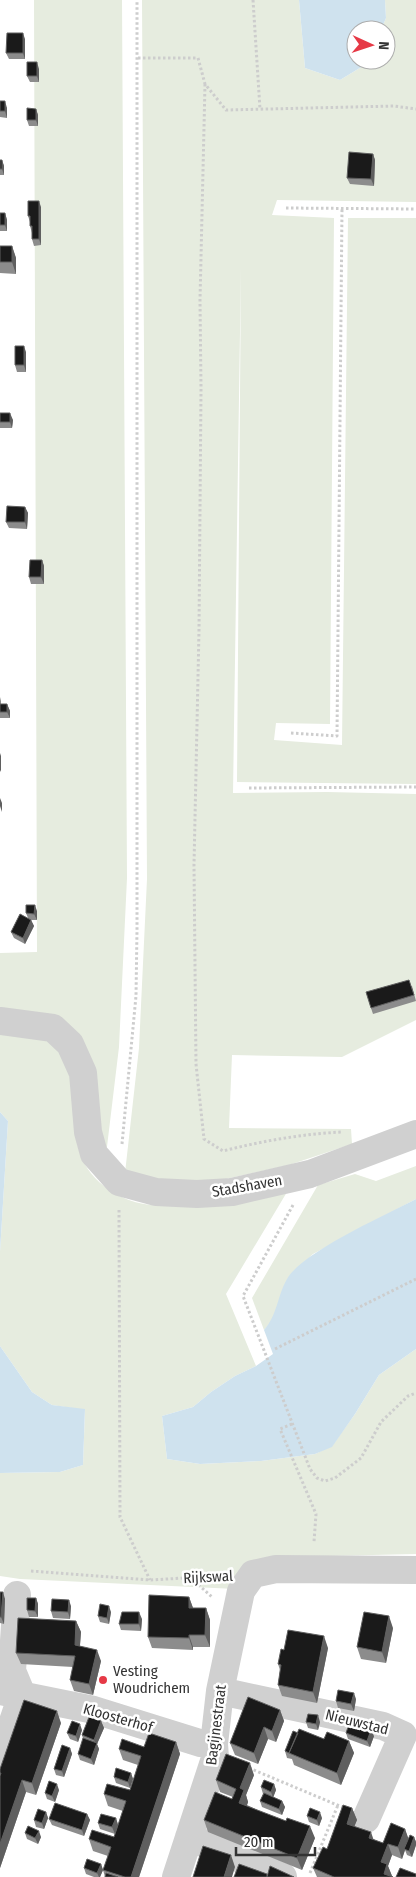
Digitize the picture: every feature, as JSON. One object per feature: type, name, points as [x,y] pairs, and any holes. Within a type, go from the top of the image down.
[{"type":"street","points":[[0,1021],[53,1028],[70,1044],[83,1073],[88,1132],[94,1154],[119,1182]]},
{"type":"street","name":"Stadshaven","points":[[119,1182],[156,1192],[197,1194],[232,1192],[310,1174],[416,1134]]},
{"type":"street","name":"Rijkswal","points":[[253,1574],[276,1568],[416,1570]]},
{"type":"street","name":"Bagijnestraat","points":[[176,1877],[214,1751],[220,1691],[241,1590],[253,1574]]},
{"type":"street","points":[[0,1760],[11,1693],[22,1583]]},
{"type":"street","name":"Nieuwstad","points":[[220,1691],[383,1726],[403,1735],[366,1819]]},
{"type":"street","name":"Kloosterhof","points":[[11,1693],[94,1710],[200,1742],[214,1751]]},
{"type":"street","points":[[189,1836],[284,1877]]},
{"type":"path","points":[[137,0],[138,930],[136,996],[119,1182],[120,1517],[150,1580]]},
{"type":"path","points":[[253,0],[260,109]]},
{"type":"path","points":[[138,58],[198,58],[205,84],[200,300],[199,611],[194,865],[196,1064],[204,1139],[223,1152],[253,1144],[300,1136],[354,1131],[362,1154]]},
{"type":"path","points":[[205,84],[226,110],[394,106],[416,109]]},
{"type":"path","points":[[286,208],[416,209]]},
{"type":"path","points":[[291,734],[337,736],[342,209]]},
{"type":"path","points":[[248,788],[416,787]]},
{"type":"path","points":[[310,1174],[243,1296],[310,1469],[317,1478],[326,1481],[335,1478],[361,1458],[381,1422],[408,1396],[416,1392]]},
{"type":"path","points":[[275,1349],[416,1279]]},
{"type":"path","points":[[292,1424],[280,1429],[316,1514],[312,1568]]},
{"type":"path","name":"Rijkswal","points":[[22,1583],[150,1580],[253,1574]]},
{"type":"path","points":[[214,1751],[230,1760],[338,1804],[366,1819]]},
{"type":"path","points":[[308,1877],[338,1804]]},
{"type":"shaded area","points":[[34,0],[122,0],[127,878],[119,1047],[106,1155],[92,1069],[0,1008],[0,953],[37,952]]},
{"type":"shaded area","points":[[142,0],[299,0],[305,68],[340,80],[356,70],[396,70],[396,20],[385,20],[385,0],[416,0],[416,202],[277,200],[272,215],[334,218],[330,724],[276,723],[274,740],[342,745],[348,218],[416,218],[416,784],[237,782],[241,266],[233,793],[327,792],[416,794],[416,1020],[342,1057],[232,1055],[229,1128],[351,1129],[352,1144],[289,1165],[221,1180],[154,1183],[125,1173],[139,1048],[147,879]]},
{"type":"shaded area","points":[[0,1032],[27,1033],[40,1036],[52,1043],[65,1058],[71,1076],[76,1136],[81,1155],[92,1174],[120,1196],[136,1202],[153,1205],[290,1187],[226,1294],[256,1366],[235,1376],[193,1407],[162,1416],[167,1459],[200,1464],[261,1461],[315,1454],[332,1446],[355,1414],[379,1375],[416,1349],[416,1554],[284,1557],[236,1589],[20,1579],[0,1576],[0,1473],[60,1472],[83,1465],[85,1410],[52,1405],[32,1392],[0,1346],[0,1252],[8,1121],[0,1112]]},
{"type":"shaded area","points":[[416,1166],[416,1199],[313,1254],[288,1278],[272,1321],[264,1330],[252,1298],[318,1185],[355,1174],[376,1181]]},
{"type":"water","points":[[299,0],[385,0],[385,20],[346,20],[346,70],[356,70],[340,80],[305,68]]},
{"type":"water","points":[[0,1112],[8,1121],[0,1252]]},
{"type":"water","points":[[416,1199],[416,1349],[379,1375],[332,1447],[315,1454],[261,1461],[200,1464],[167,1459],[162,1416],[193,1407],[235,1376],[256,1366],[273,1354],[264,1330],[272,1318],[287,1279],[296,1268],[326,1246]]},
{"type":"water","points":[[0,1346],[32,1392],[52,1405],[85,1409],[83,1465],[60,1472],[0,1473]]},
{"type":"building","points":[[7,33],[23,33],[23,53],[6,53]]},
{"type":"building","points":[[27,62],[37,62],[37,76],[27,76]]},
{"type":"building","points":[[0,101],[5,101],[5,111],[0,111]]},
{"type":"building","points":[[27,108],[36,109],[36,120],[27,120]]},
{"type":"building","points":[[349,152],[373,154],[371,179],[347,178]]},
{"type":"building","points":[[0,160],[2,160],[2,169],[0,169]]},
{"type":"building","points":[[28,201],[39,201],[39,239],[32,239],[32,226],[30,226],[30,216],[28,216]]},
{"type":"building","points":[[0,213],[5,213],[5,225],[0,225]]},
{"type":"building","points":[[0,246],[12,246],[12,262],[0,262]]},
{"type":"building","points":[[15,346],[24,346],[24,365],[15,365]]},
{"type":"building","points":[[0,413],[10,413],[10,422],[0,422]]},
{"type":"building","points":[[7,506],[25,507],[25,522],[6,522]]},
{"type":"building","points":[[30,560],[42,560],[41,577],[29,577]]},
{"type":"building","points":[[0,704],[7,704],[7,712],[0,712]]},
{"type":"building","points":[[26,905],[35,905],[34,914],[26,913]]},
{"type":"building","points":[[20,914],[31,920],[23,938],[11,932]]},
{"type":"building","points":[[409,980],[414,995],[371,1008],[366,992]]},
{"type":"building","points":[[0,1592],[3,1592],[1,1617],[0,1617]]},
{"type":"building","points":[[149,1595],[189,1597],[189,1608],[206,1608],[205,1635],[189,1635],[189,1638],[148,1637]]},
{"type":"building","points":[[27,1598],[36,1598],[35,1611],[27,1610]]},
{"type":"building","points":[[52,1599],[69,1600],[68,1612],[51,1611]]},
{"type":"building","points":[[100,1604],[109,1606],[107,1618],[98,1616]]},
{"type":"building","points":[[122,1612],[139,1612],[139,1624],[119,1624]]},
{"type":"building","points":[[364,1612],[389,1616],[382,1652],[357,1647]]},
{"type":"building","points":[[18,1618],[76,1621],[75,1645],[97,1650],[89,1684],[70,1680],[75,1656],[16,1653]]},
{"type":"building","points":[[288,1630],[324,1636],[313,1692],[278,1685],[281,1665],[278,1664],[281,1649],[284,1650]]},
{"type":"building","points":[[338,1690],[354,1693],[351,1704],[336,1701]]},
{"type":"building","points":[[248,1697],[280,1710],[272,1731],[264,1727],[254,1753],[230,1743]]},
{"type":"building","points":[[24,1700],[57,1711],[32,1783],[22,1780],[0,1844],[0,1769]]},
{"type":"building","points":[[308,1714],[318,1715],[316,1724],[306,1722]]},
{"type":"building","points":[[89,1717],[101,1721],[94,1740],[82,1735]]},
{"type":"building","points":[[72,1721],[80,1724],[76,1736],[67,1733]]},
{"type":"building","points":[[350,1721],[371,1730],[367,1741],[346,1733]]},
{"type":"building","points":[[299,1729],[324,1739],[327,1732],[349,1741],[337,1773],[289,1753]]},
{"type":"building","points":[[293,1731],[298,1733],[289,1753],[285,1751]]},
{"type":"building","points":[[149,1733],[176,1742],[131,1877],[125,1877],[103,1870],[111,1847],[89,1839],[92,1830],[114,1837],[126,1801],[104,1794],[107,1784],[130,1790],[141,1756],[119,1749],[122,1739],[144,1747]]},
{"type":"building","points":[[83,1738],[97,1743],[91,1759],[78,1754]]},
{"type":"building","points":[[62,1745],[70,1748],[62,1771],[54,1769]]},
{"type":"building","points":[[226,1754],[250,1763],[240,1788],[244,1790],[239,1803],[286,1821],[287,1818],[310,1826],[297,1858],[204,1820],[215,1792],[232,1799],[236,1789],[216,1780]]},
{"type":"building","points":[[116,1768],[131,1773],[128,1782],[114,1777]]},
{"type":"building","points":[[264,1780],[274,1784],[271,1792],[261,1787]]},
{"type":"building","points":[[49,1781],[57,1784],[52,1796],[45,1793]]},
{"type":"building","points":[[264,1793],[282,1801],[279,1809],[260,1801]]},
{"type":"building","points":[[55,1803],[87,1814],[82,1830],[49,1819]]},
{"type":"building","points":[[343,1805],[352,1808],[347,1824],[371,1832],[369,1838],[383,1843],[391,1823],[405,1829],[398,1847],[388,1844],[381,1862],[387,1864],[384,1874],[393,1877],[334,1877],[313,1868],[323,1847],[327,1849]]},
{"type":"building","points":[[310,1808],[320,1812],[317,1820],[307,1816]]},
{"type":"building","points":[[38,1809],[46,1812],[42,1823],[34,1820]]},
{"type":"building","points":[[101,1814],[116,1818],[112,1827],[98,1823]]},
{"type":"building","points":[[28,1826],[39,1831],[35,1838],[25,1833]]},
{"type":"building","points":[[410,1835],[414,1837],[409,1851],[404,1849]]},
{"type":"building","points":[[203,1846],[231,1855],[224,1877],[193,1877]]},
{"type":"building","points":[[87,1859],[101,1864],[97,1873],[84,1868]]},
{"type":"building","points":[[239,1864],[267,1874],[267,1877],[234,1877]]},
{"type":"building","points":[[270,1866],[294,1877],[267,1877]]},
{"type":"building","points":[[400,1868],[416,1874],[416,1877],[396,1877]]},
{"type":"building","points":[[106,1873],[118,1877],[105,1877]]},
{"type":"place","name":"Vesting Woudrichem","points":[[103,1680]]}]
